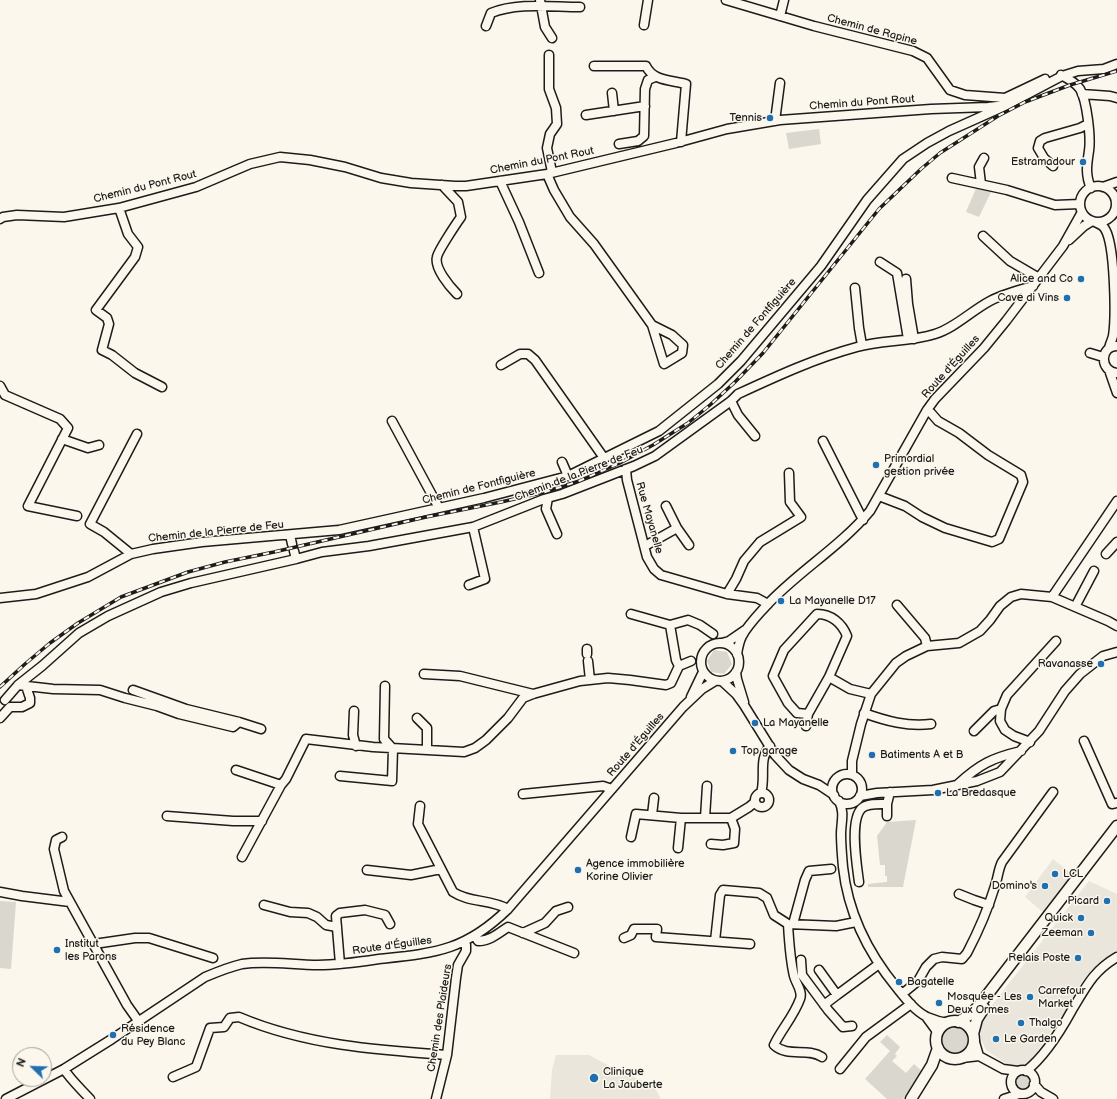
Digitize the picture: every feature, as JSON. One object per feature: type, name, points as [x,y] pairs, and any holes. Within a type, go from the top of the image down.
[{"type":"main road","points":[[951,1059],[946,1057],[938,1048],[936,1041],[938,1033],[942,1027],[971,1014],[981,1003],[1117,826]]},
{"type":"main road","points":[[922,1082],[945,1061],[962,1058],[971,1050],[976,1019],[979,1013],[1117,833]]},
{"type":"main road","points":[[953,1022],[964,1024],[970,1028],[974,1036]]},
{"type":"main road","points":[[911,1099],[935,1059],[938,1048]]},
{"type":"street","points":[[644,25],[648,0]]},
{"type":"street","name":"Chemin de Rapine","points":[[726,0],[814,26],[913,50],[927,58],[950,90],[965,95],[1005,98],[1058,73],[1062,76]]},
{"type":"street","points":[[780,16],[784,0]]},
{"type":"street","points":[[486,26],[491,13],[502,8],[541,3],[580,7]]},
{"type":"street","points":[[541,3],[545,27],[552,38]]},
{"type":"street","points":[[549,54],[549,89],[556,108],[557,124],[550,134],[547,148],[554,190],[570,217],[594,244],[652,325],[664,364],[682,353],[683,345],[672,335],[652,325]]},
{"type":"street","points":[[1062,76],[1078,71],[1104,69],[1117,64]]},
{"type":"street","points":[[594,66],[646,66],[649,73],[654,77],[686,84],[681,142]]},
{"type":"street","points":[[1062,76],[1080,88],[1082,94],[1090,140],[1086,170],[1088,182],[1091,188]]},
{"type":"street","name":"Chemin du Pont Rout","points":[[0,219],[3,217],[17,215],[64,217],[119,208],[196,187],[250,164],[280,157],[310,160],[345,167],[382,178],[411,183],[466,186],[550,173],[681,142],[727,129],[775,121],[931,109],[1007,105],[1062,76]]},
{"type":"street","points":[[619,144],[638,140],[644,136],[645,89],[648,80],[654,77]]},
{"type":"street","points":[[775,121],[780,83]]},
{"type":"street","points":[[612,94],[614,111]]},
{"type":"street","points":[[1082,94],[1117,98]]},
{"type":"street","name":"Chemin de Fontfiguière","points":[[293,548],[339,530],[484,498],[568,476],[659,431],[718,384],[741,361],[821,266],[867,200],[903,159],[949,131],[1007,105]]},
{"type":"street","points":[[586,116],[645,106]]},
{"type":"street","points":[[1053,166],[1044,158],[1038,148],[1040,141],[1088,124]]},
{"type":"street","points":[[982,184],[979,167],[984,158]]},
{"type":"street","points":[[952,178],[1007,190],[1054,205],[1081,208]]},
{"type":"street","points":[[500,181],[519,222],[539,273]]},
{"type":"street","points":[[1117,182],[1103,187],[1091,188],[1083,194],[1081,208],[1084,216],[1101,225],[1106,231],[1112,253],[1113,338],[1103,357],[1104,364],[1113,371],[1117,393]]},
{"type":"street","points":[[442,185],[458,202],[461,217],[437,256],[437,265],[449,286],[457,294]]},
{"type":"street","points":[[1103,187],[1111,192],[1116,199],[1116,206],[1109,220],[1109,225],[1115,242],[1117,258]]},
{"type":"street","points":[[119,208],[128,234],[138,247],[135,257],[96,310],[107,318],[109,324],[102,350],[112,355],[135,373],[162,386]]},
{"type":"street","name":"Route d'Éguilles","points":[[1063,246],[1081,208]]},
{"type":"street","points":[[1093,221],[1104,221],[1111,216]]},
{"type":"street","name":"Route d'Éguilles","points":[[737,654],[739,642],[747,628],[768,604],[863,520],[879,496],[927,410],[935,399],[988,343],[1063,246],[1084,226],[1093,221]]},
{"type":"street","points":[[983,236],[1010,261],[1039,278]]},
{"type":"street","points":[[880,262],[897,273],[911,339]]},
{"type":"street","points":[[906,279],[911,339]]},
{"type":"street","name":"Chemin de la Pierre de Feu","points":[[0,598],[36,594],[80,580],[131,554],[153,549],[202,542],[293,548],[322,552],[369,546],[473,527],[562,494],[655,456],[731,401],[738,394],[796,367],[862,346],[911,339],[944,331],[990,301],[1033,286]]},
{"type":"street","points":[[855,288],[862,346]]},
{"type":"street","points":[[1109,348],[1117,346]]},
{"type":"street","points":[[1090,353],[1103,357]]},
{"type":"street","points":[[501,364],[520,354],[528,354],[535,360],[604,458]]},
{"type":"street","points":[[0,386],[5,396],[60,419],[68,428],[28,506],[77,516]]},
{"type":"street","points":[[731,401],[738,415],[755,436]]},
{"type":"street","points":[[879,496],[905,506],[922,517],[945,528],[992,542],[999,539],[1023,482],[1021,475],[988,455],[959,433],[938,421],[927,410]]},
{"type":"street","points":[[392,420],[439,508]]},
{"type":"street","points":[[131,554],[104,532],[90,524],[137,434]]},
{"type":"street","points":[[62,439],[88,448],[99,445]]},
{"type":"street","points":[[823,441],[863,520]]},
{"type":"street","points":[[562,462],[568,476]]},
{"type":"street","name":"Rue Mayanelle","points":[[626,469],[627,480],[647,557],[654,569],[661,575],[727,594],[757,598],[768,604]]},
{"type":"street","points":[[727,594],[744,562],[760,542],[801,517],[790,502],[790,473]]},
{"type":"street","points":[[548,498],[546,509],[557,534]]},
{"type":"street","points":[[1052,598],[1117,501]]},
{"type":"street","points":[[666,506],[677,528],[689,545]]},
{"type":"street","points":[[469,585],[485,579],[473,527]]},
{"type":"street","points":[[645,546],[677,528]]},
{"type":"street","points":[[1106,554],[1117,542]]},
{"type":"street","points":[[5,700],[79,633],[108,616],[161,592],[293,548]]},
{"type":"street","points":[[1075,607],[1094,571]]},
{"type":"street","points":[[852,775],[852,761],[864,713],[871,694],[896,663],[906,656],[927,646],[946,646],[959,643],[980,631],[1000,606],[1011,597],[1021,594],[1052,598],[1117,626]]},
{"type":"street","points":[[897,605],[925,638],[927,646]]},
{"type":"street","points":[[631,614],[670,625],[688,620],[700,625],[714,634]]},
{"type":"street","points":[[806,726],[808,714],[829,677],[846,636],[844,629],[836,620],[824,614],[817,614],[784,650],[773,676],[788,703],[797,713],[808,714]]},
{"type":"street","points":[[670,625],[676,660],[679,666]]},
{"type":"street","name":"Route d'Éguilles","points":[[722,643],[729,641],[747,628]]},
{"type":"street","points":[[1030,742],[1014,736],[1005,730],[1000,721],[1001,709],[1008,695],[1056,641]]},
{"type":"street","points":[[242,857],[286,779],[306,739],[356,746],[464,752],[475,748],[486,740],[523,698],[532,694],[573,683],[608,678],[666,685],[671,684],[679,666],[701,656],[707,647],[722,643],[731,646],[737,654],[739,663],[733,677],[719,682]]},
{"type":"street","points":[[843,814],[860,796],[877,792],[933,790],[977,781],[1000,772],[1030,742],[1046,723],[1065,691],[1080,674],[1103,656],[1117,651]]},
{"type":"street","points":[[587,654],[590,680]]},
{"type":"street","points":[[701,656],[702,669]]},
{"type":"street","points":[[691,661],[702,669],[708,678],[719,682],[733,691],[744,705],[775,754],[789,770],[804,779],[819,785],[837,798],[848,803],[853,802]]},
{"type":"street","name":"Route d'Éguilles","points":[[690,700],[702,669]]},
{"type":"street","points":[[736,672],[744,705]]},
{"type":"street","points":[[424,674],[460,676],[532,694]]},
{"type":"street","points":[[829,677],[850,689],[871,694]]},
{"type":"street","name":"Route d'Éguilles","points":[[6,1099],[66,1067],[139,1022],[205,977],[226,969],[243,964],[255,963],[319,965],[340,964],[428,954],[464,942],[475,936],[493,923],[508,909],[690,700],[706,686],[719,682]]},
{"type":"street","points":[[0,718],[10,706],[22,707],[30,703],[30,698],[22,685]]},
{"type":"street","points":[[22,685],[53,689],[100,690],[157,706],[179,714],[233,727],[239,722]]},
{"type":"street","points":[[340,776],[392,781],[393,748],[384,739],[385,686]]},
{"type":"street","points":[[133,690],[186,709],[261,729]]},
{"type":"street","points":[[974,731],[994,711],[1001,709]]},
{"type":"street","points":[[354,711],[353,735],[356,746]]},
{"type":"street","points":[[864,713],[903,724],[932,724]]},
{"type":"street","points":[[417,718],[427,728],[427,750]]},
{"type":"street","points":[[1084,741],[1112,804],[1117,803]]},
{"type":"street","points":[[631,837],[636,814],[681,818],[731,818],[755,805],[765,807],[770,800],[764,791],[764,756],[770,746]]},
{"type":"street","points":[[958,784],[984,763],[998,757],[1021,751]]},
{"type":"street","points":[[852,761],[833,783],[832,789],[843,808],[841,833],[844,869],[856,922],[866,943],[879,964],[911,1004],[926,1017],[936,1021],[953,1022]]},
{"type":"street","points":[[236,770],[281,786]]},
{"type":"street","points":[[841,775],[852,775],[861,783],[877,792]]},
{"type":"street","points":[[819,785],[833,783]]},
{"type":"street","points":[[860,796],[862,790],[861,783]]},
{"type":"street","points":[[523,794],[603,786],[612,789]]},
{"type":"street","points":[[705,818],[707,786]]},
{"type":"street","points":[[755,805],[757,795],[764,791]]},
{"type":"street","points":[[887,816],[887,804],[890,792]]},
{"type":"street","points":[[902,994],[918,981],[926,967],[934,959],[942,957],[962,959],[971,945],[989,905],[996,884],[998,870],[1002,862],[1053,792]]},
{"type":"street","points":[[652,816],[654,798]]},
{"type":"street","points":[[859,882],[855,843],[856,822],[858,815],[863,808],[872,805],[887,804]]},
{"type":"street","points":[[420,806],[418,824],[453,892],[462,898],[498,904],[508,909]]},
{"type":"street","points":[[167,816],[233,821],[262,821]]},
{"type":"street","points":[[678,848],[681,818]]},
{"type":"street","points":[[711,844],[723,845],[734,843],[735,828],[731,818]]},
{"type":"street","points":[[62,837],[56,840],[54,849],[64,891],[127,1005],[139,1022]]},
{"type":"street","points":[[842,844],[855,843]]},
{"type":"street","points":[[367,870],[411,875],[441,869]]},
{"type":"street","points":[[822,1057],[815,1053],[787,1052],[778,1049],[774,1045],[800,998],[800,991],[794,976],[791,958],[790,924],[809,871],[831,869]]},
{"type":"street","points":[[715,941],[720,895],[723,890],[759,893],[767,898],[774,915],[790,924],[836,926],[856,922]]},
{"type":"street","points":[[0,892],[70,902]]},
{"type":"street","points":[[959,894],[989,905]]},
{"type":"street","points":[[264,905],[290,912],[308,913],[318,917],[326,925],[337,927]]},
{"type":"street","points":[[523,932],[545,923],[556,911],[568,907]]},
{"type":"street","points":[[340,964],[336,916],[340,913],[366,910],[385,915],[390,924]]},
{"type":"street","points":[[475,936],[478,941],[483,941],[508,927],[574,953]]},
{"type":"street","points":[[624,938],[631,936],[634,929],[643,928],[656,929],[656,937],[750,944]]},
{"type":"street","points":[[94,944],[135,938],[149,938],[213,958]]},
{"type":"street","name":"Chemin des Plaideurs","points":[[436,1099],[447,1055],[458,965],[466,951],[466,945],[464,942]]},
{"type":"street","points":[[1006,1098],[1023,1094],[1028,1079],[1036,1064],[1067,1020],[1088,983],[1107,963],[1117,957]]},
{"type":"street","points":[[801,960],[802,976],[824,1005],[843,1028],[852,1026]]},
{"type":"street","points":[[824,1005],[879,964]]},
{"type":"street","points":[[819,970],[837,995]]},
{"type":"street","points":[[840,1069],[866,1037],[911,1004]]},
{"type":"street","points":[[174,1077],[196,1067],[210,1028],[224,1027],[230,1018],[239,1017],[300,1038],[362,1048],[447,1055]]},
{"type":"street","points":[[926,1017],[938,1033]]},
{"type":"street","points":[[974,1036],[979,1056]]},
{"type":"street","points":[[962,1058],[979,1056],[1003,1069],[1028,1079],[1041,1092],[1052,1099]]},
{"type":"street","points":[[66,1067],[90,1099]]},
{"type":"street","points":[[1003,1069],[1011,1085],[1019,1094]]},
{"type":"street","points":[[1006,1098],[1013,1076],[1028,1079]]},
{"type":"shaded area","points":[[819,129],[821,144],[789,149],[786,133]]},
{"type":"shaded area","points":[[977,186],[991,192],[979,217],[966,212]]},
{"type":"shaded area","points":[[714,650],[727,652],[732,664],[724,674],[711,672],[707,661]]},
{"type":"shaded area","points":[[916,820],[903,887],[868,887],[868,884],[887,882],[887,876],[885,876],[885,865],[880,865],[877,836],[887,822]]},
{"type":"shaded area","points":[[1053,859],[1072,874],[1044,913],[1025,897]]},
{"type":"shaded area","points":[[1089,881],[1117,894],[1117,951],[1098,963],[1083,980],[1068,1007],[1032,1059],[1023,1066],[1011,1067],[986,1050],[981,1039],[980,1024],[985,1014]]},
{"type":"shaded area","points":[[0,901],[16,902],[11,969],[0,968]]},
{"type":"shaded area","points":[[955,1026],[965,1030],[969,1040],[965,1050],[955,1054],[945,1050],[941,1040],[945,1030]]},
{"type":"shaded area","points":[[887,1035],[900,1047],[895,1054],[897,1056],[892,1061],[906,1073],[914,1064],[922,1071],[903,1099],[887,1099],[865,1079],[890,1051],[880,1042]]},
{"type":"shaded area","name":"Clinique La Jauberte","points":[[556,1055],[589,1055],[613,1068],[654,1086],[661,1099],[550,1099],[552,1070]]},
{"type":"shaded area","points":[[1020,1074],[1026,1074],[1031,1079],[1029,1088],[1026,1090],[1020,1090],[1015,1085],[1015,1079]]},
{"type":"railway","points":[[0,687],[50,643],[78,623],[121,597],[188,572],[225,562],[545,492],[579,481],[620,463],[653,445],[688,423],[735,382],[763,353],[879,209],[940,153],[998,116],[1025,102],[1070,85],[1117,71]]},
{"type":"place","name":"Tennis","points":[[770,118]]},
{"type":"place","name":"Estramadour","points":[[1083,162]]},
{"type":"place","name":"Alice and Co","points":[[1081,279]]},
{"type":"place","name":"Cave di Vins","points":[[1067,298]]},
{"type":"place","name":"Primordial gestion privée","points":[[876,465]]},
{"type":"place","name":"La Mayanelle D17","points":[[781,601]]},
{"type":"place","name":"Ravanasse","points":[[1101,664]]},
{"type":"place","name":"La Mayanelle","points":[[755,723]]},
{"type":"place","name":"Top garage","points":[[733,751]]},
{"type":"place","name":"Batiments A et B","points":[[872,755]]},
{"type":"place","name":"La Bredasque","points":[[938,793]]},
{"type":"place","name":"Agence immobilière Korine Olivier","points":[[578,870]]},
{"type":"place","name":"LCL","points":[[1055,874]]},
{"type":"place","name":"Domino's","points":[[1045,886]]},
{"type":"place","name":"Picard","points":[[1107,901]]},
{"type":"place","name":"Quick","points":[[1081,918]]},
{"type":"place","name":"Zeeman","points":[[1091,933]]},
{"type":"place","name":"Institut les Parons","points":[[57,950]]},
{"type":"place","name":"Relais Poste","points":[[1078,958]]},
{"type":"place","name":"Bagatelle","points":[[899,982]]},
{"type":"place","name":"Carrefour Market","points":[[1030,997]]},
{"type":"place","name":"Mosquée - Les Deux Ormes","points":[[939,1003]]},
{"type":"place","name":"Thalgo","points":[[1021,1023]]},
{"type":"place","name":"Résidence du Pey Blanc","points":[[113,1035]]},
{"type":"place","name":"Le Garden","points":[[996,1039]]},
{"type":"place","name":"Clinique La Jauberte","points":[[594,1078]]}]
